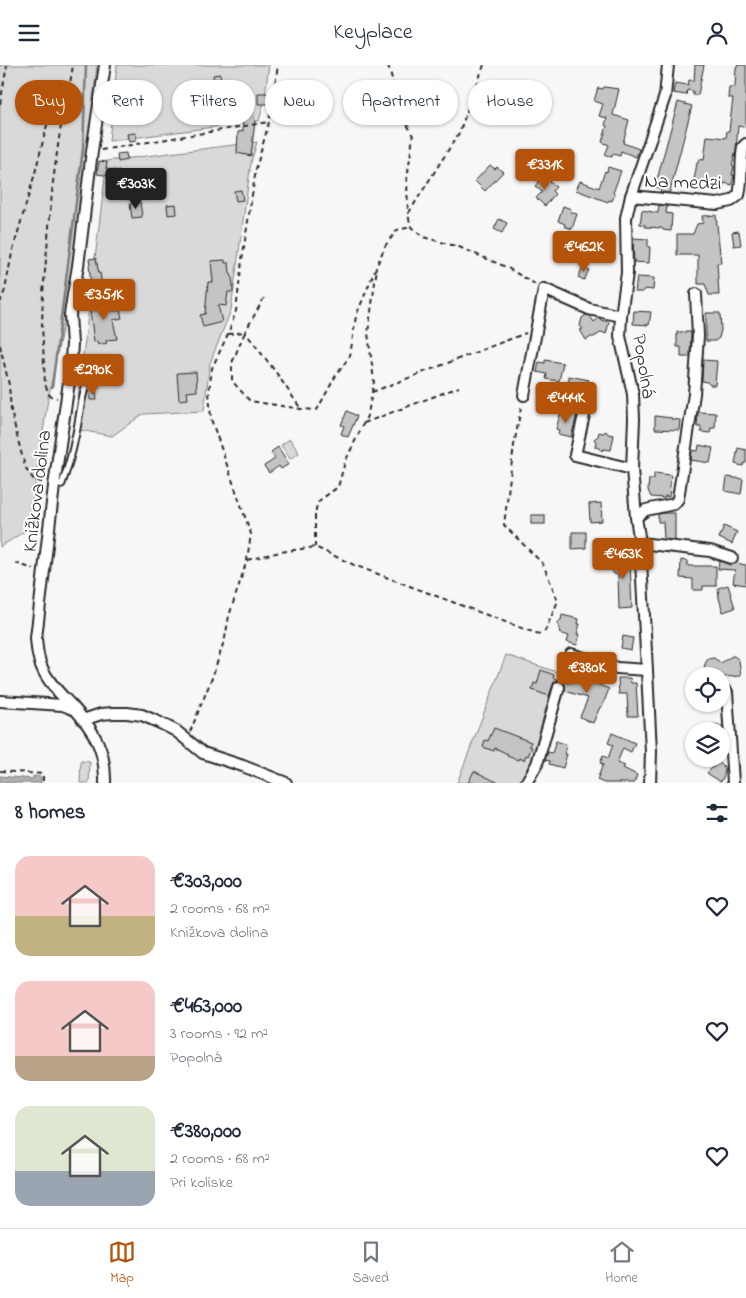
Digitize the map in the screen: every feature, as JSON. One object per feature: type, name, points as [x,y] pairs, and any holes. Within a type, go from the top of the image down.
[{"type":"street","name":"Knižkova dolina","points":[[105,65],[70,315],[71,361],[36,638],[37,652],[42,670],[52,685],[83,720],[98,742],[103,757],[105,783]]},
{"type":"street","name":"Popolná","points":[[650,783],[647,670],[640,543],[632,469],[634,394],[620,336],[627,273],[626,218],[631,196],[665,96],[668,65]]},
{"type":"street","name":"Na medzi","points":[[631,196],[717,204],[731,201],[739,195],[742,180],[741,157],[743,147],[746,145]]},
{"type":"street","points":[[524,395],[544,289],[588,309],[621,316]]},
{"type":"street","points":[[636,517],[646,510],[674,504],[678,499],[694,393],[698,336],[696,294]]},
{"type":"street","points":[[586,406],[576,455],[632,469]]},
{"type":"street","points":[[640,543],[710,551],[732,558]]},
{"type":"street","points":[[571,654],[617,668],[647,670]]},
{"type":"street","points":[[526,783],[537,764],[559,687]]},
{"type":"street","points":[[0,701],[62,705],[74,709]]},
{"type":"street","points":[[728,712],[733,783]]},
{"type":"street","points":[[83,720],[101,714],[128,713],[142,715],[176,731],[203,753],[286,783]]},
{"type":"lane","points":[[54,486],[62,484],[76,438],[85,388]]},
{"type":"path","points":[[0,104],[7,65]]},
{"type":"path","points":[[71,80],[73,65]]},
{"type":"path","points":[[275,80],[278,65]]},
{"type":"path","points":[[388,65],[402,115],[413,136],[407,180],[408,214],[411,227],[423,237],[458,247],[506,267],[544,289]]},
{"type":"path","points":[[408,214],[459,133],[484,65]]},
{"type":"path","points":[[92,151],[265,122]]},
{"type":"path","points":[[0,303],[47,125]]},
{"type":"path","points":[[61,125],[53,182],[42,325],[46,390],[52,397],[66,400]]},
{"type":"path","points":[[187,739],[212,678],[225,638],[229,616],[247,560],[251,534],[211,419],[208,392],[212,368],[228,334],[236,311],[256,169],[267,125]]},
{"type":"path","points":[[264,298],[245,332],[232,363],[232,381],[250,401],[317,410],[335,377],[350,356],[356,316],[385,246],[397,230],[411,227]]},
{"type":"path","points":[[315,547],[317,504],[338,487],[345,462],[368,414],[374,381],[368,333],[378,263]]},
{"type":"path","points":[[372,392],[536,329]]},
{"type":"path","points":[[228,334],[245,332]]},
{"type":"path","points":[[245,332],[301,409]]},
{"type":"path","points":[[0,345],[9,385],[14,423],[25,467],[34,480],[54,486]]},
{"type":"path","points":[[364,423],[459,387]]},
{"type":"path","points":[[247,560],[280,552],[315,547],[354,565],[524,629],[539,634],[545,631],[558,601],[543,564],[504,525],[514,445],[521,408]]},
{"type":"path","points":[[15,563],[37,570]]},
{"type":"path","points":[[0,771],[43,774],[43,783]]},
{"type":"shaded area","points":[[0,65],[97,65],[95,80],[93,80],[93,103],[88,150],[64,320],[48,399],[28,529],[0,547]]},
{"type":"shaded area","points":[[117,65],[269,65],[267,80],[265,80],[264,102],[259,121],[255,122],[255,80],[172,80],[172,125],[229,125],[109,141],[111,125],[162,125],[162,80],[115,80]]},
{"type":"shaded area","points":[[257,142],[251,162],[231,310],[210,363],[204,411],[143,414],[112,436],[74,429],[107,161]]},
{"type":"shaded area","points":[[562,396],[575,399],[574,406],[561,403]]},
{"type":"shaded area","points":[[290,439],[299,453],[290,459],[281,445]]},
{"type":"shaded area","points":[[506,655],[560,673],[533,761],[519,783],[457,783]]},
{"type":"shaded area","points":[[81,761],[90,762],[89,783],[80,783]]},
{"type":"shaded area","points":[[0,776],[33,779],[33,776],[41,777],[41,783],[0,783]]},
{"type":"building","points":[[695,65],[704,65],[698,95],[693,95],[693,91],[687,90],[686,95],[673,93],[675,83],[688,85],[689,80],[694,81]]},
{"type":"building","points":[[737,65],[746,65],[746,127],[738,126],[736,150],[732,165],[734,166],[732,175],[734,175],[732,185],[724,183],[723,187],[694,180],[699,159],[704,160],[707,136],[726,138],[727,131],[729,131],[733,98],[728,98],[729,87],[735,87]]},
{"type":"building","points":[[220,74],[221,80],[214,80],[213,75]]},
{"type":"building","points":[[604,87],[619,89],[613,115],[629,120],[623,143],[639,149],[636,157],[621,151],[620,156],[613,154],[612,157],[605,155],[609,145],[602,142],[607,126],[605,125],[607,118],[599,116],[603,104],[594,101],[598,88],[603,89]]},
{"type":"building","points":[[258,93],[265,93],[265,104],[258,104]]},
{"type":"building","points":[[678,102],[692,106],[670,191],[669,193],[660,192],[661,189],[655,187]]},
{"type":"building","points":[[243,125],[255,125],[251,156],[237,153],[238,132],[243,131]]},
{"type":"building","points":[[135,133],[137,141],[129,142],[127,134]]},
{"type":"building","points":[[126,153],[127,160],[118,162],[117,154]]},
{"type":"building","points":[[99,161],[107,162],[106,169],[119,171],[118,177],[97,174]]},
{"type":"building","points":[[490,165],[495,169],[497,167],[503,172],[485,191],[475,181]]},
{"type":"building","points":[[608,167],[621,171],[612,201],[609,200],[608,202],[576,190],[580,181],[599,188]]},
{"type":"building","points":[[543,176],[556,187],[552,191],[555,194],[545,206],[536,198],[542,192],[535,186]]},
{"type":"building","points":[[241,190],[243,200],[236,201],[234,191]]},
{"type":"building","points":[[140,202],[142,217],[132,218],[130,204]]},
{"type":"building","points":[[176,204],[177,214],[168,215],[167,205]]},
{"type":"building","points":[[659,205],[667,206],[666,213],[672,214],[671,231],[663,230],[662,228],[645,227],[645,225],[640,224],[642,210],[658,213]]},
{"type":"building","points":[[563,206],[571,209],[570,212],[577,214],[572,229],[558,221]]},
{"type":"building","points":[[716,215],[721,263],[717,263],[719,295],[709,295],[705,284],[698,284],[698,255],[677,255],[677,234],[693,234],[697,224],[703,223],[702,216]]},
{"type":"building","points":[[499,219],[507,223],[502,233],[494,229]]},
{"type":"building","points":[[739,231],[741,245],[734,246],[732,232]]},
{"type":"building","points":[[633,238],[648,239],[648,247],[650,247],[649,263],[634,262]]},
{"type":"building","points":[[581,243],[588,246],[586,253],[578,250]]},
{"type":"building","points":[[96,258],[102,285],[91,286],[89,259]]},
{"type":"building","points":[[225,260],[225,263],[229,263],[233,292],[228,292],[226,306],[218,305],[222,322],[203,327],[200,315],[205,314],[208,282],[213,282],[211,261]]},
{"type":"building","points":[[583,267],[589,270],[584,280],[578,277]]},
{"type":"building","points":[[637,277],[654,278],[653,290],[644,289],[643,292],[635,292]]},
{"type":"building","points":[[111,299],[113,311],[120,310],[122,318],[113,320],[117,339],[106,340],[107,343],[98,345],[97,341],[94,342],[89,302]]},
{"type":"building","points":[[634,311],[651,312],[649,325],[633,324]]},
{"type":"building","points":[[706,313],[720,313],[721,330],[719,338],[715,341],[706,341]]},
{"type":"building","points":[[586,315],[590,316],[594,322],[599,318],[609,322],[606,334],[602,332],[586,340],[580,330],[583,329],[580,326],[582,318]]},
{"type":"building","points":[[677,332],[691,332],[690,357],[681,357],[681,347],[677,347]]},
{"type":"building","points":[[545,360],[563,363],[559,381],[546,379],[547,374],[537,372],[539,362],[545,363]]},
{"type":"building","points":[[703,360],[717,361],[715,385],[702,381]]},
{"type":"building","points":[[196,372],[197,391],[187,392],[188,399],[179,400],[177,373]]},
{"type":"building","points":[[569,376],[589,380],[587,392],[581,391],[580,397],[570,395],[568,391]]},
{"type":"building","points":[[89,391],[96,391],[97,400],[90,400]]},
{"type":"building","points":[[347,411],[357,416],[348,437],[341,434],[344,426],[341,425]]},
{"type":"building","points":[[561,411],[577,415],[571,437],[558,434],[559,430],[556,429]]},
{"type":"building","points":[[698,412],[716,413],[715,428],[711,428],[710,433],[701,432],[701,427],[697,427]]},
{"type":"building","points":[[655,416],[680,420],[679,430],[655,429]]},
{"type":"building","points":[[606,431],[608,434],[614,435],[611,450],[604,449],[602,451],[600,448],[595,447],[596,442],[594,439],[598,436],[599,432],[603,433]]},
{"type":"building","points":[[699,445],[713,448],[710,463],[691,460],[692,450],[698,451]]},
{"type":"building","points":[[278,447],[289,464],[281,469],[279,466],[269,473],[264,466],[275,459],[271,452]]},
{"type":"building","points":[[738,448],[746,450],[746,463],[743,466],[735,464]]},
{"type":"building","points":[[654,473],[671,475],[669,497],[651,497],[648,490],[649,479],[654,479]]},
{"type":"building","points":[[727,477],[743,479],[741,494],[725,491]]},
{"type":"building","points":[[601,503],[602,521],[590,522],[589,504]]},
{"type":"building","points":[[675,513],[675,540],[664,539],[663,522],[658,522],[658,514]]},
{"type":"building","points":[[531,515],[545,515],[545,524],[531,524]]},
{"type":"building","points":[[724,526],[737,532],[732,544],[719,538]]},
{"type":"building","points":[[572,532],[586,532],[586,548],[572,549]]},
{"type":"building","points":[[631,555],[632,608],[619,609],[618,575],[614,574],[611,569],[611,557]]},
{"type":"building","points":[[681,560],[688,561],[688,566],[716,566],[716,586],[703,586],[703,590],[693,590],[693,579],[680,578]]},
{"type":"building","points":[[719,561],[730,565],[736,563],[746,565],[746,585],[733,583],[735,570],[718,569]]},
{"type":"building","points":[[728,585],[735,608],[723,612],[718,588]]},
{"type":"building","points":[[562,615],[579,619],[578,624],[580,624],[577,634],[580,634],[577,645],[567,642],[569,636],[559,633],[558,622],[561,620]]},
{"type":"building","points":[[623,636],[633,638],[631,650],[621,648]]},
{"type":"building","points":[[734,656],[739,660],[741,676],[730,677],[730,667],[704,667],[708,659],[714,658],[721,663]]},
{"type":"building","points":[[577,666],[587,669],[584,679],[609,689],[593,723],[580,717],[588,698],[565,691],[565,685],[562,681],[571,683]]},
{"type":"building","points":[[541,670],[554,675],[553,678],[560,680],[554,682],[549,696],[532,690],[534,683],[537,684]]},
{"type":"building","points":[[618,678],[630,678],[631,683],[636,683],[638,716],[628,716],[627,694],[619,694]]},
{"type":"building","points":[[494,728],[531,742],[529,746],[532,747],[528,756],[526,755],[524,760],[519,758],[518,760],[507,756],[508,754],[495,748],[494,751],[483,747],[485,740],[488,741]]},
{"type":"building","points":[[612,733],[635,743],[631,752],[623,748],[617,763],[625,766],[623,768],[637,775],[634,783],[604,783],[597,780],[603,764],[600,763],[603,756],[608,758],[613,745],[608,743]]},
{"type":"building","points":[[556,741],[567,745],[564,754],[567,754],[563,768],[549,764],[550,761],[545,760],[548,752],[552,753]]},
{"type":"building","points":[[724,767],[725,770],[721,782],[707,773],[712,768]]},
{"type":"building","points":[[474,771],[499,783],[468,783]]},
{"type":"waterway","points":[[52,387],[83,149],[86,65]]}]
